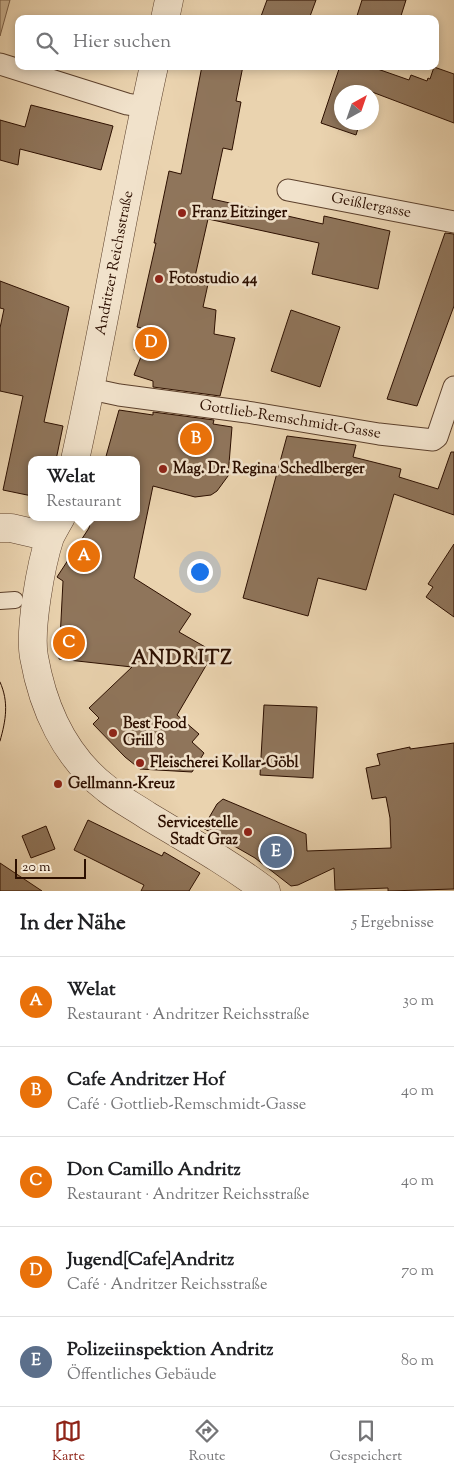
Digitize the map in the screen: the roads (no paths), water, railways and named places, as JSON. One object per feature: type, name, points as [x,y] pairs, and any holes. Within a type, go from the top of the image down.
[{"type":"street","points":[[166,15],[169,0]]},
{"type":"street","points":[[0,64],[15,69]]},
{"type":"street","points":[[19,70],[127,104],[145,107]]},
{"type":"street","name":"Andritzer Reichsstraße","points":[[76,456],[91,389],[153,70]]},
{"type":"street","name":"Geißlergasse","points":[[288,190],[454,222]]},
{"type":"street","name":"Gottlieb-Remschmidt-Gasse","points":[[91,389],[137,398],[247,412],[379,434],[433,440],[437,437],[454,387]]},
{"type":"street","points":[[0,528],[56,527],[36,601],[34,656],[48,709],[58,733],[69,750],[87,772],[108,790],[243,874],[266,891]]},
{"type":"tram line","points":[[0,682],[6,704],[4,726],[0,741]]},
{"type":"place","name":"Franz Eitzinger","points":[[182,213]]},
{"type":"place","name":"Fotostudio 44","points":[[159,279]]},
{"type":"place","name":"Jugend[Cafe]Andritz","points":[[151,343]]},
{"type":"place","name":"Cafe Andritzer Hof","points":[[196,439]]},
{"type":"place","name":"Mag. Dr. Regina Schedlberger","points":[[163,469]]},
{"type":"place","name":"Welat","points":[[84,556]]},
{"type":"place","name":"Don Camillo Andritz","points":[[69,643]]},
{"type":"place","name":"Best Food Grill 8","points":[[113,733]]},
{"type":"place","name":"Fleischerei Kollar-Göbl","points":[[140,763]]},
{"type":"place","name":"Gellmann-Kreuz","points":[[58,784]]},
{"type":"place","name":"Servicestelle Stadt Graz","points":[[248,832]]},
{"type":"place","name":"Polizeiinspektion Andritz","points":[[276,852]]},
{"type":"district","name":"ANDRITZ","points":[[182,659]]}]
